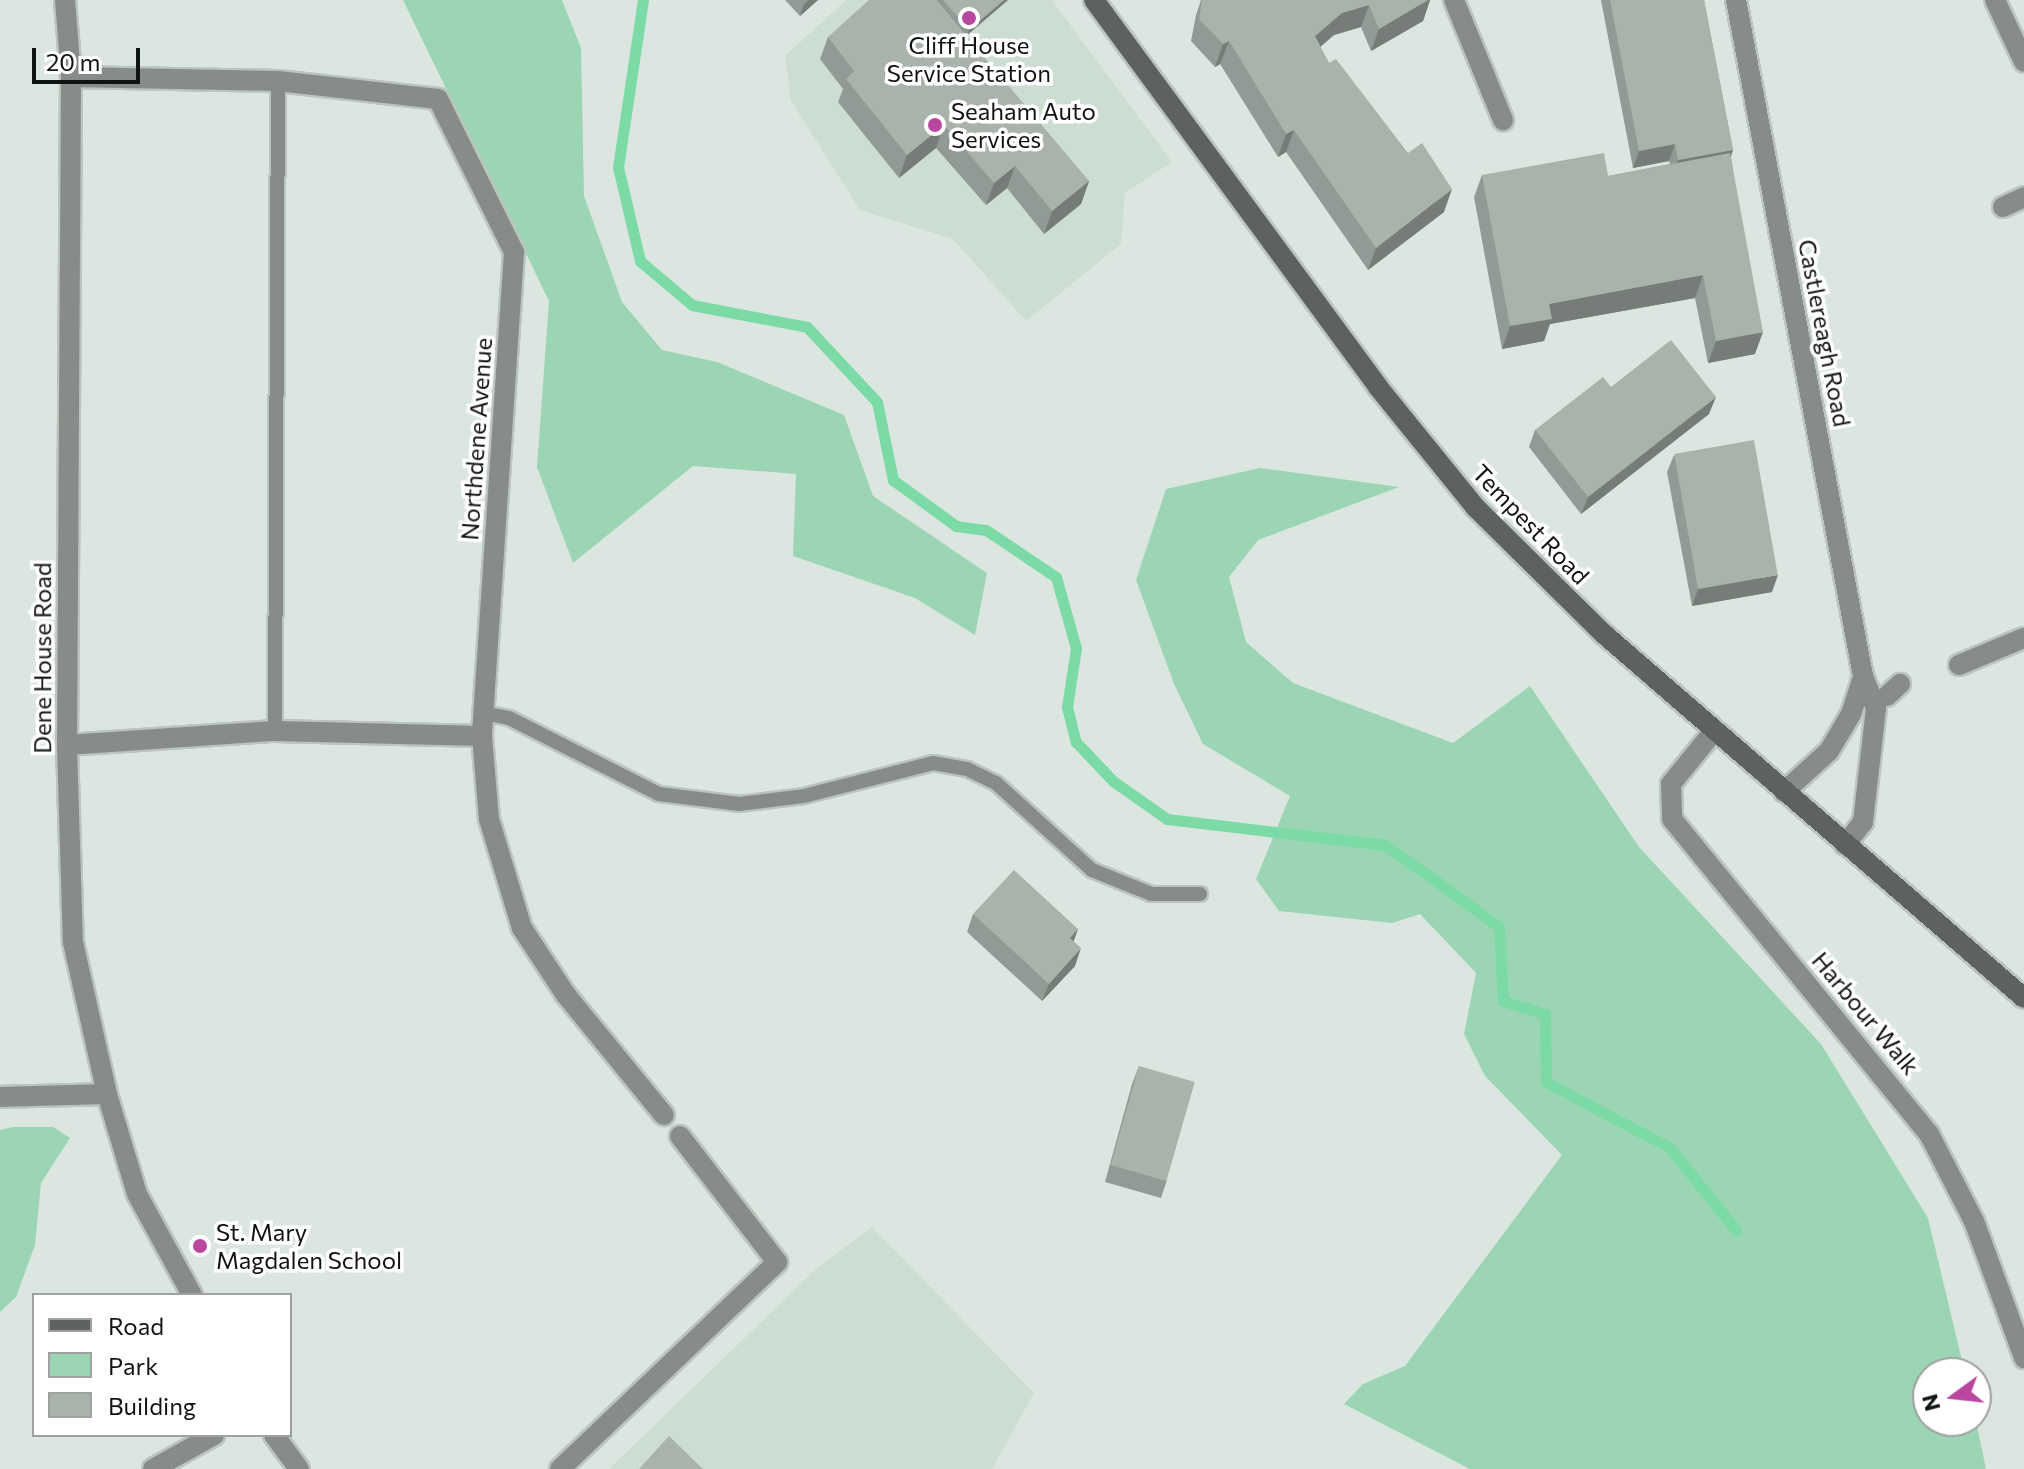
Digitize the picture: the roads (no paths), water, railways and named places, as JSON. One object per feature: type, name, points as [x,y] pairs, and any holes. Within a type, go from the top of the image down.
[{"type":"main road","name":"Tempest Road","points":[[1094,0],[1427,451],[1541,574],[1714,731],[2024,998]]},
{"type":"street","name":"Dene House Road","points":[[65,0],[71,77],[67,745],[73,942],[107,1094],[137,1194],[191,1293]]},
{"type":"street","points":[[1454,0],[1503,120]]},
{"type":"street","name":"Castlereagh Road","points":[[1736,0],[1863,676],[1876,708],[1872,775],[1863,822],[1845,845]]},
{"type":"street","points":[[1995,0],[2024,62]]},
{"type":"street","name":"Northdene Avenue","points":[[71,77],[278,81],[438,99],[514,252],[483,713],[489,819],[522,928],[566,995],[664,1115]]},
{"type":"street","points":[[2003,207],[2024,197]]},
{"type":"street","points":[[1959,665],[2024,638]]},
{"type":"street","name":"Castlereagh Road","points":[[1784,792],[1829,751],[1851,714],[1863,676]]},
{"type":"street","points":[[67,745],[275,731],[482,736]]},
{"type":"street","name":"Harbour Walk","points":[[1714,731],[1671,784],[1672,819],[1929,1134],[1974,1221],[2024,1358]]},
{"type":"street","points":[[0,1097],[107,1094]]},
{"type":"street","points":[[560,1469],[777,1262],[680,1136]]},
{"type":"street","points":[[153,1469],[210,1437]]},
{"type":"street","points":[[275,1437],[299,1469]]},
{"type":"lane","points":[[275,731],[278,81]]},
{"type":"lane","points":[[483,713],[509,718],[659,794],[739,804],[804,796],[933,763],[967,769],[996,783],[1092,870],[1151,894],[1200,894]]},
{"type":"waterway","points":[[643,0],[618,167],[640,261],[692,305],[807,327],[877,402],[893,480],[956,526],[986,530],[1056,577],[1076,648],[1067,707],[1076,742],[1113,781],[1167,819],[1385,845],[1450,891],[1499,927],[1503,1001],[1545,1014],[1546,1082],[1669,1147],[1736,1230]]},
{"type":"place","name":"Cliff House Service Station","points":[[969,18]]},
{"type":"place","name":"Seaham Auto Services","points":[[935,125]]},
{"type":"place","name":"St. Mary Magdalen School","points":[[200,1246]]}]
